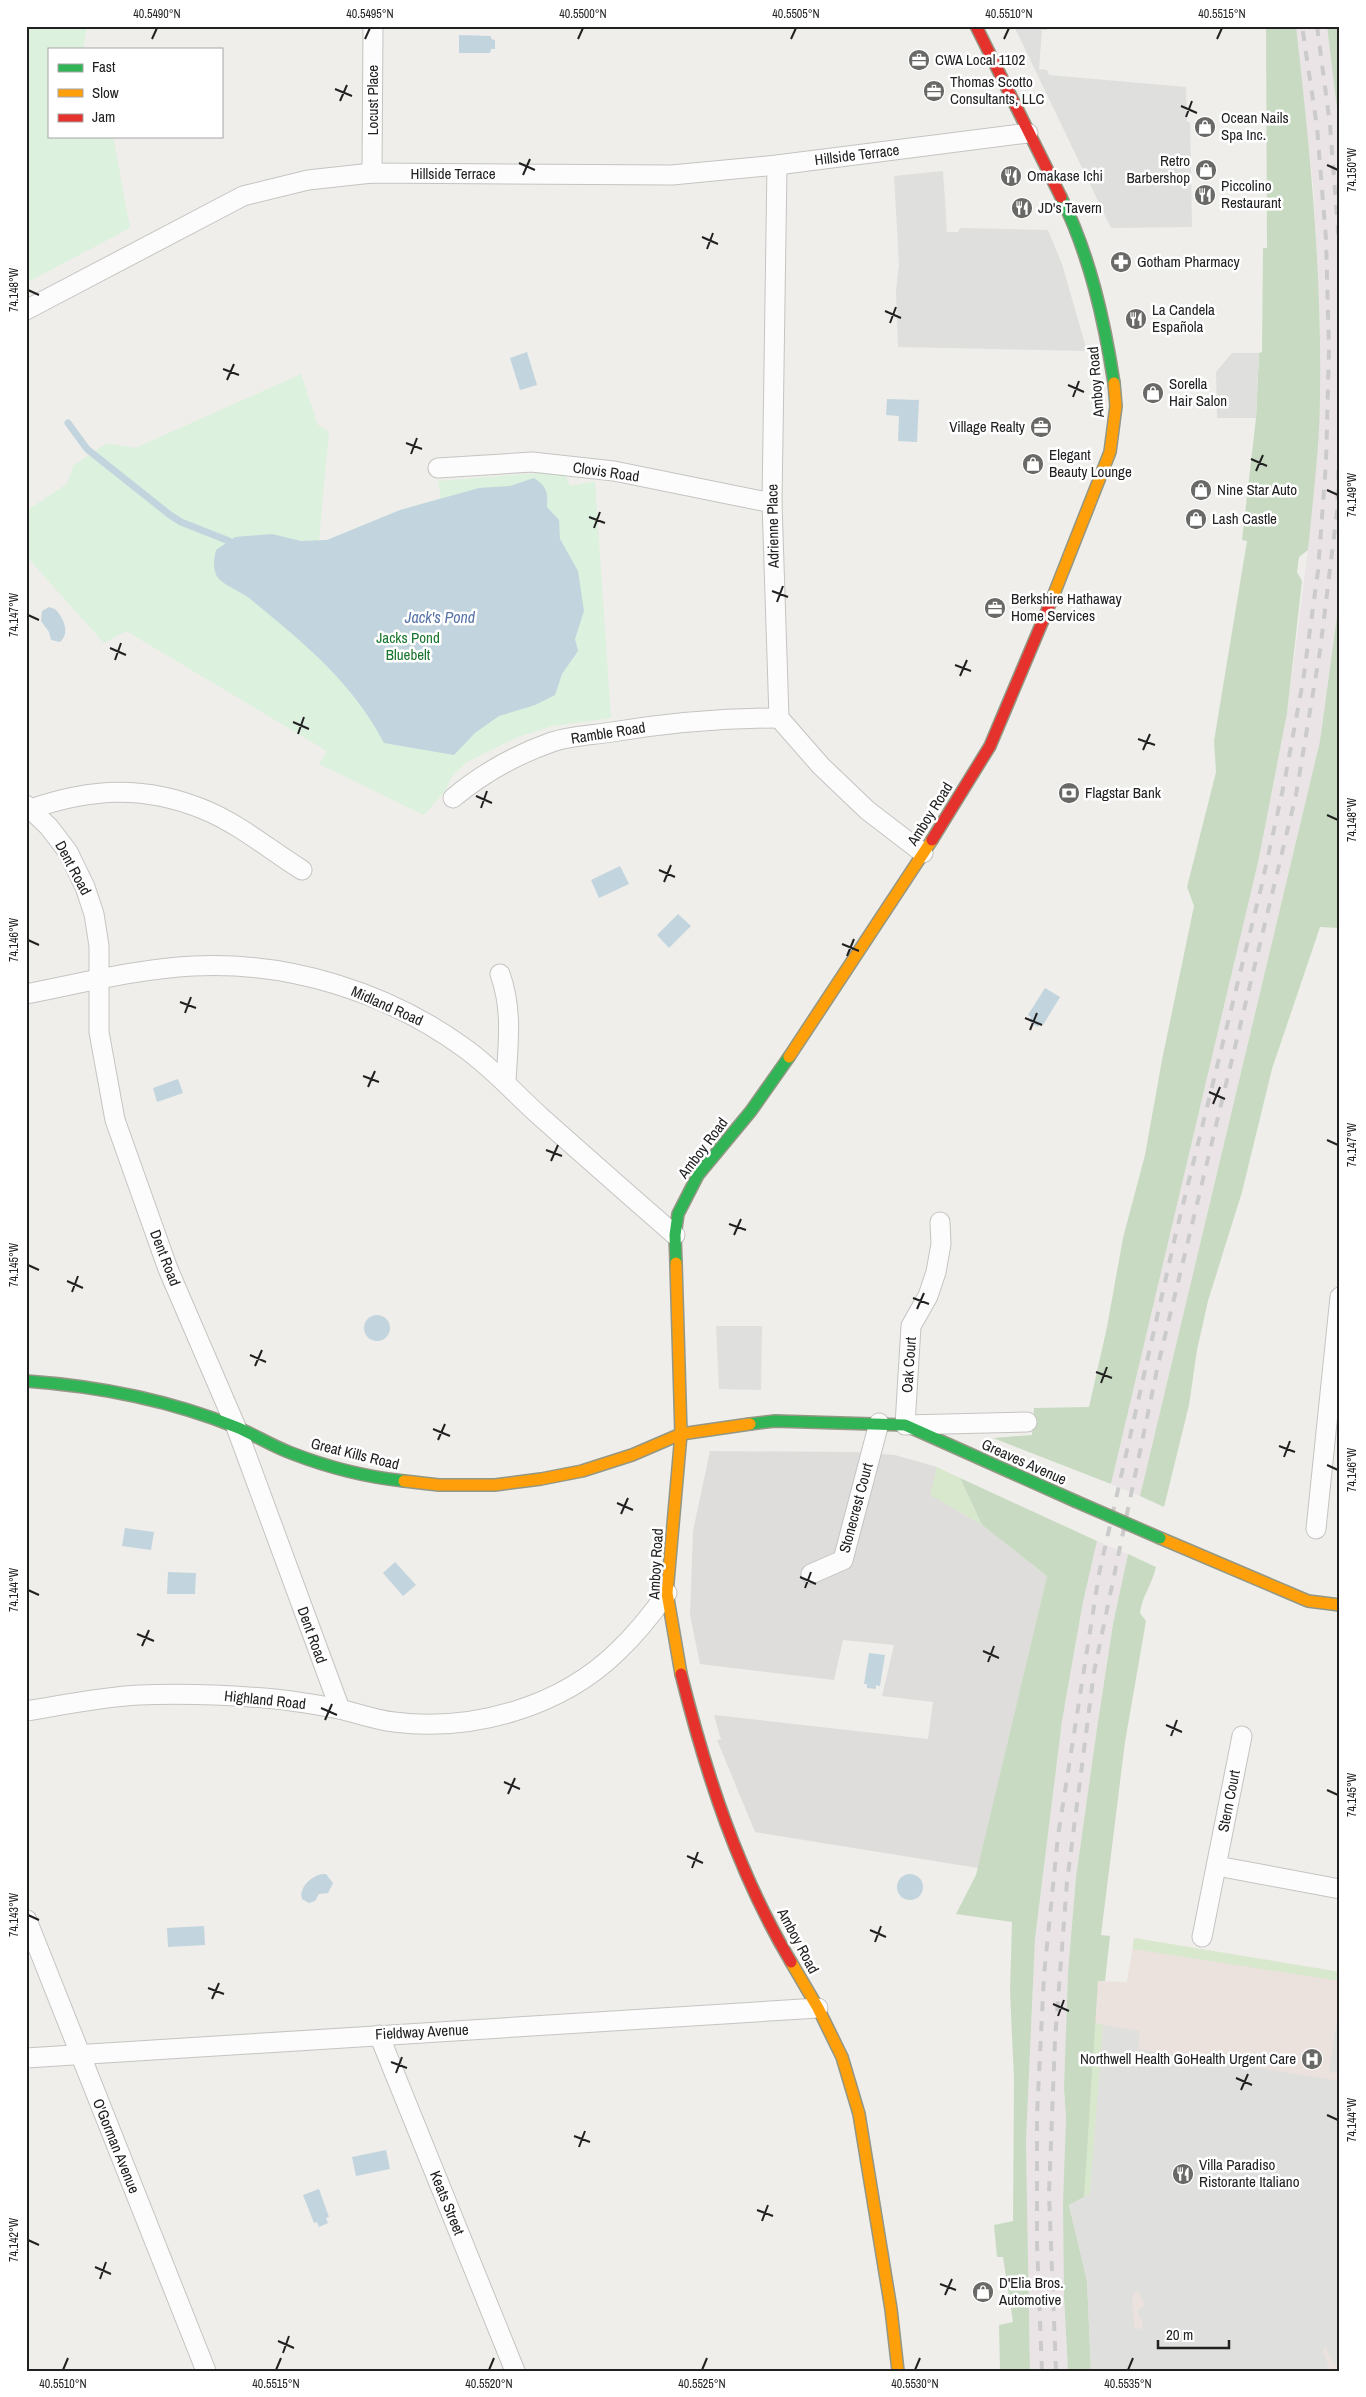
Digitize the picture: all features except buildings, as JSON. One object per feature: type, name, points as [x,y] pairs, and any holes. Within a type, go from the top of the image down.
[{"type":"main road","name":"Amboy Road","points":[[898,2371],[891,2309],[859,2114],[842,2057],[818,2008],[774,1930],[748,1878],[722,1815],[697,1738],[677,1656],[667,1593],[681,1434],[674,1235],[678,1214],[698,1175],[751,1111],[804,1036],[923,854],[990,746],[1036,639],[1110,452],[1114,429],[1114,387],[1105,322],[1087,258],[1069,213],[976,26]]},
{"type":"main road","name":"Great Kills Road","points":[[26,1381],[72,1384],[128,1394],[184,1409],[236,1427],[290,1453],[342,1470],[387,1479],[439,1485],[495,1485],[541,1480],[582,1471],[632,1456],[681,1434]]},
{"type":"main road","name":"Greaves Avenue","points":[[681,1434],[775,1421],[905,1425],[1075,1502],[1308,1601],[1340,1605]]},
{"type":"street","name":"Locust Place","points":[[372,173],[373,26]]},
{"type":"street","name":"Hillside Terrace","points":[[26,310],[243,196],[308,180],[372,173],[672,175],[777,165],[1028,133]]},
{"type":"street","name":"Adrienne Place","points":[[777,165],[772,503],[779,718]]},
{"type":"street","name":"Clovis Road","points":[[438,468],[532,462],[614,471],[772,503]]},
{"type":"street","name":"Ramble Road","points":[[453,798],[478,778],[513,757],[554,741],[673,722],[725,718],[779,718]]},
{"type":"street","points":[[779,718],[821,766],[867,810],[923,854]]},
{"type":"street","points":[[28,807],[63,798],[101,792],[140,792],[172,798],[206,810],[302,870]]},
{"type":"street","name":"Dent Road","points":[[28,807],[49,827],[68,852],[85,887],[94,914],[99,946],[99,1032],[115,1120],[168,1269],[236,1427],[340,1709]]},
{"type":"street","name":"Midland Road","points":[[26,994],[144,970],[195,966],[237,966],[328,982],[378,999],[427,1024],[464,1047],[506,1081],[536,1113],[674,1235]]},
{"type":"street","points":[[500,974],[507,993],[510,1017],[506,1081]]},
{"type":"street","name":"Oak Court","points":[[905,1425],[911,1326],[928,1296],[936,1272],[941,1244],[940,1222]]},
{"type":"street","points":[[1316,1530],[1337,1349],[1340,1297]]},
{"type":"street","points":[[905,1425],[1027,1422]]},
{"type":"street","name":"Stonecrest Court","points":[[812,1574],[843,1560],[879,1423]]},
{"type":"street","name":"Highland Road","points":[[26,1711],[111,1698],[203,1694],[277,1699],[340,1709],[394,1722],[439,1724],[482,1720],[517,1711],[562,1691],[586,1677],[617,1653],[643,1625],[667,1593]]},
{"type":"street","name":"Stern Court","points":[[1202,1936],[1242,1736]]},
{"type":"street","points":[[1216,1866],[1340,1889]]},
{"type":"street","name":"O'Gorman Avenue","points":[[27,1920],[206,2371]]},
{"type":"street","name":"Fieldway Avenue","points":[[26,2058],[818,2008]]},
{"type":"street","name":"Keats Street","points":[[379,2035],[515,2371]]},
{"type":"shaded area","points":[[1014,26],[1048,26],[1047,30],[1042,30],[1039,69],[1047,70],[1049,75],[1186,87],[1187,122],[1190,122],[1192,227],[1111,228]]},
{"type":"shaded area","points":[[1296,26],[1327,26],[1340,134],[1340,594],[1320,741],[1140,1496],[1111,1484],[1259,858],[1287,713],[1308,550],[1320,396],[1320,318],[1313,185]]},
{"type":"shaded area","points":[[943,171],[947,232],[958,232],[960,228],[1048,230],[1062,264],[1087,351],[898,347],[896,290],[899,264],[894,176]]},
{"type":"shaded area","points":[[1232,353],[1259,353],[1256,418],[1217,418],[1216,372]]},
{"type":"shaded area","points":[[716,1326],[762,1326],[761,1390],[719,1389]]},
{"type":"shaded area","points":[[710,1451],[853,1452],[895,1455],[937,1467],[931,1495],[982,1525],[1047,1576],[978,1868],[755,1832],[717,1740],[721,1740],[714,1715],[928,1739],[933,1702],[882,1696],[894,1645],[843,1640],[834,1680],[700,1664],[690,1615],[693,1531]]},
{"type":"shaded area","points":[[1097,1541],[1128,1554],[1113,1624],[1097,1728],[1076,1877],[1068,1972],[1064,2087],[1066,2119],[1064,2297],[1068,2371],[1030,2371],[1026,2142],[1035,1939],[1062,1721],[1083,1602]]},
{"type":"shaded area","points":[[1134,1938],[1340,1972],[1340,2371],[1091,2371],[1087,2281],[1072,2224],[1098,1981],[1127,1982]]},
{"type":"shaded area","points":[[1340,2003],[1340,2073],[1329,2071]]},
{"type":"shaded area","points":[[1103,2025],[1140,2031],[1138,2049],[1340,2081],[1340,2361],[1334,2364],[1325,2347],[1323,2352],[1329,2366],[1321,2371],[1091,2371],[1087,2281],[1069,2205],[1090,2194]],"holes":[[[1136,2291],[1139,2292],[1145,2306],[1137,2310],[1143,2324],[1142,2328],[1138,2330],[1134,2326],[1132,2297]]]},
{"type":"green space","points":[[26,26],[87,26],[83,48],[48,48],[48,138],[113,138],[130,228],[26,283]]},
{"type":"green space","points":[[1266,26],[1296,26],[1314,210],[1319,302],[1320,413],[1308,550],[1299,557],[1297,572],[1302,581],[1287,713],[1259,858],[1111,1484],[993,1438],[1032,1435],[1034,1408],[1089,1407],[1107,1327],[1123,1238],[1145,1155],[1162,1060],[1194,906],[1187,887],[1216,772],[1214,741],[1247,541],[1242,540],[1256,418],[1259,353],[1262,352],[1263,248],[1267,248]]},
{"type":"green space","points":[[1327,26],[1340,26],[1340,134]]},
{"type":"green space","name":"Jacks Pond Bluebelt","points":[[301,374],[318,425],[329,432],[319,540],[327,540],[400,510],[441,498],[438,481],[538,473],[565,474],[570,486],[595,481],[611,718],[553,726],[518,737],[467,762],[453,775],[445,791],[424,815],[319,764],[327,751],[126,631],[104,643],[26,556],[26,511],[67,484],[73,466],[107,443],[135,448]]},
{"type":"green space","points":[[1340,594],[1340,928],[1320,927],[1272,1069],[1242,1192],[1208,1301],[1197,1350],[1189,1405],[1164,1507],[1140,1496],[1320,741]]},
{"type":"green space","points":[[937,1467],[960,1478],[982,1525],[930,1495]]},
{"type":"green space","points":[[960,1478],[1097,1541],[1083,1602],[1062,1721],[1035,1939],[1026,2142],[1030,2371],[1000,2371],[999,2325],[1013,2322],[1003,2257],[997,2257],[994,2225],[1013,2221],[1014,2080],[1010,1991],[1012,1922],[956,1914],[976,1875],[1047,1576],[982,1525]]},
{"type":"green space","points":[[1128,1554],[1156,1567],[1140,1613],[1146,1621],[1125,1742],[1101,1935],[1110,1936],[1105,1981],[1098,1981],[1084,2197],[1069,2205],[1087,2281],[1091,2371],[1068,2371],[1064,2297],[1063,2203],[1066,2119],[1064,2087],[1068,1972],[1076,1877],[1097,1728],[1113,1624]]},
{"type":"green space","points":[[1134,1938],[1340,1972],[1340,1981],[1133,1949]]},
{"type":"green space","points":[[1094,2022],[1103,2025],[1090,2194],[1084,2197]]},
{"type":"water","points":[[459,35],[491,36],[491,39],[495,40],[495,49],[491,49],[490,53],[459,53]]},
{"type":"water","points":[[527,352],[537,385],[520,390],[510,358]]},
{"type":"water","points":[[887,399],[919,400],[917,442],[898,441],[899,416],[886,415]]},
{"type":"water","name":"Jack's Pond","points":[[534,478],[546,490],[547,507],[559,520],[560,539],[578,571],[584,611],[575,639],[578,651],[562,674],[555,695],[535,705],[499,716],[475,733],[454,755],[384,743],[358,701],[310,649],[250,599],[222,582],[214,569],[216,550],[235,537],[272,534],[301,541],[327,540],[400,510],[479,488],[510,486]]},
{"type":"water","points":[[49,607],[58,612],[65,625],[65,634],[60,642],[51,640],[49,632],[41,621],[42,611]]},
{"type":"water","points":[[620,866],[629,884],[599,898],[591,880]]},
{"type":"water","points":[[678,914],[691,926],[669,948],[657,935]]},
{"type":"water","points":[[1045,988],[1060,997],[1043,1025],[1040,1023],[1038,1027],[1029,1021],[1031,1017],[1028,1015]]},
{"type":"water","points":[[178,1079],[183,1093],[157,1102],[153,1088]]},
{"type":"water","points":[[377,1315],[386,1319],[390,1328],[386,1337],[377,1341],[368,1337],[364,1328],[368,1319]]},
{"type":"water","points":[[125,1528],[154,1532],[151,1550],[122,1546]]},
{"type":"water","points":[[395,1562],[416,1585],[403,1596],[383,1573]]},
{"type":"water","points":[[168,1572],[196,1573],[195,1594],[167,1594]]},
{"type":"water","points":[[869,1653],[885,1655],[880,1686],[876,1685],[876,1689],[867,1688],[867,1684],[864,1684]]},
{"type":"water","points":[[321,1874],[326,1874],[333,1883],[328,1893],[319,1894],[315,1901],[309,1903],[302,1899],[302,1890],[308,1882]]},
{"type":"water","points":[[910,1874],[919,1878],[923,1887],[919,1896],[910,1900],[901,1896],[897,1887],[901,1878]]},
{"type":"water","points":[[204,1926],[205,1945],[168,1947],[167,1928]]},
{"type":"water","points":[[386,2150],[390,2169],[356,2176],[352,2157]]},
{"type":"water","points":[[319,2189],[329,2217],[326,2218],[328,2223],[319,2227],[317,2222],[314,2223],[303,2195]]},
{"type":"waterway","points":[[68,423],[87,449],[170,515],[181,522],[229,541]]},
{"type":"railway","points":[[1042,2371],[1037,2244],[1037,2115],[1044,1975],[1058,1836],[1099,1574],[1176,1233],[1261,888],[1284,784],[1303,681],[1318,571],[1326,463],[1329,348],[1326,239],[1317,127],[1302,26]]},
{"type":"railway","points":[[1317,26],[1330,125],[1340,256]]},
{"type":"railway","points":[[1056,2371],[1049,2194],[1055,2039],[1067,1882],[1094,1672],[1158,1365],[1296,795],[1320,651],[1337,512],[1340,426]]},
{"type":"traffic: fast","points":[[1061,197],[1080,242],[1095,288],[1106,335],[1114,383]]},
{"type":"traffic: fast","points":[[676,1263],[675,1235],[678,1214],[698,1175],[751,1111],[789,1057]]},
{"type":"traffic: fast","points":[[26,1381],[80,1386],[159,1402],[211,1417],[284,1450],[319,1463],[361,1474],[404,1481]]},
{"type":"traffic: fast","points":[[750,1424],[775,1421],[905,1425],[1075,1501]]},
{"type":"traffic: fast","points":[[1075,1501],[1160,1538]]},
{"type":"traffic: slow","points":[[1052,599],[1110,452],[1116,406],[1114,383]]},
{"type":"traffic: slow","points":[[789,1057],[932,840]]},
{"type":"traffic: slow","points":[[676,1263],[681,1434],[667,1593],[681,1674]]},
{"type":"traffic: slow","points":[[404,1481],[439,1485],[495,1485],[541,1479],[582,1471],[632,1455],[681,1434],[750,1424]]},
{"type":"traffic: slow","points":[[1160,1538],[1308,1601],[1340,1605]]},
{"type":"traffic: slow","points":[[791,1962],[818,2008],[842,2057],[859,2114],[891,2309],[898,2371]]},
{"type":"traffic: jam","points":[[976,26],[1061,197]]},
{"type":"traffic: jam","points":[[932,840],[990,746],[1052,599]]},
{"type":"traffic: jam","points":[[681,1674],[701,1749],[739,1858],[755,1894],[791,1962]]},
{"type":"place","name":"CWA Local 1102","points":[[919,60]]},
{"type":"place","name":"Thomas Scotto Consultants, LLC","points":[[934,91]]},
{"type":"place","name":"Ocean Nails Spa Inc.","points":[[1205,127]]},
{"type":"place","name":"Retro Barbershop","points":[[1206,170]]},
{"type":"place","name":"Omakase Ichi","points":[[1011,176]]},
{"type":"place","name":"Piccolino Restaurant","points":[[1205,195]]},
{"type":"place","name":"JD's Tavern","points":[[1022,208]]},
{"type":"place","name":"Gotham Pharmacy","points":[[1121,262]]},
{"type":"place","name":"La Candela Española","points":[[1136,319]]},
{"type":"place","name":"Sorella Hair Salon","points":[[1153,393]]},
{"type":"place","name":"Village Realty","points":[[1041,427]]},
{"type":"place","name":"Elegant Beauty Lounge","points":[[1033,464]]},
{"type":"place","name":"Nine Star Auto","points":[[1201,490]]},
{"type":"place","name":"Lash Castle","points":[[1196,519]]},
{"type":"place","name":"Berkshire Hathaway Home Services","points":[[995,608]]},
{"type":"place","name":"Flagstar Bank","points":[[1069,793]]},
{"type":"place","name":"Northwell Health GoHealth Urgent Care","points":[[1312,2059]]},
{"type":"place","name":"Villa Paradiso Ristorante Italiano","points":[[1183,2174]]},
{"type":"place","name":"D'Elia Bros. Automotive","points":[[983,2292]]}]
